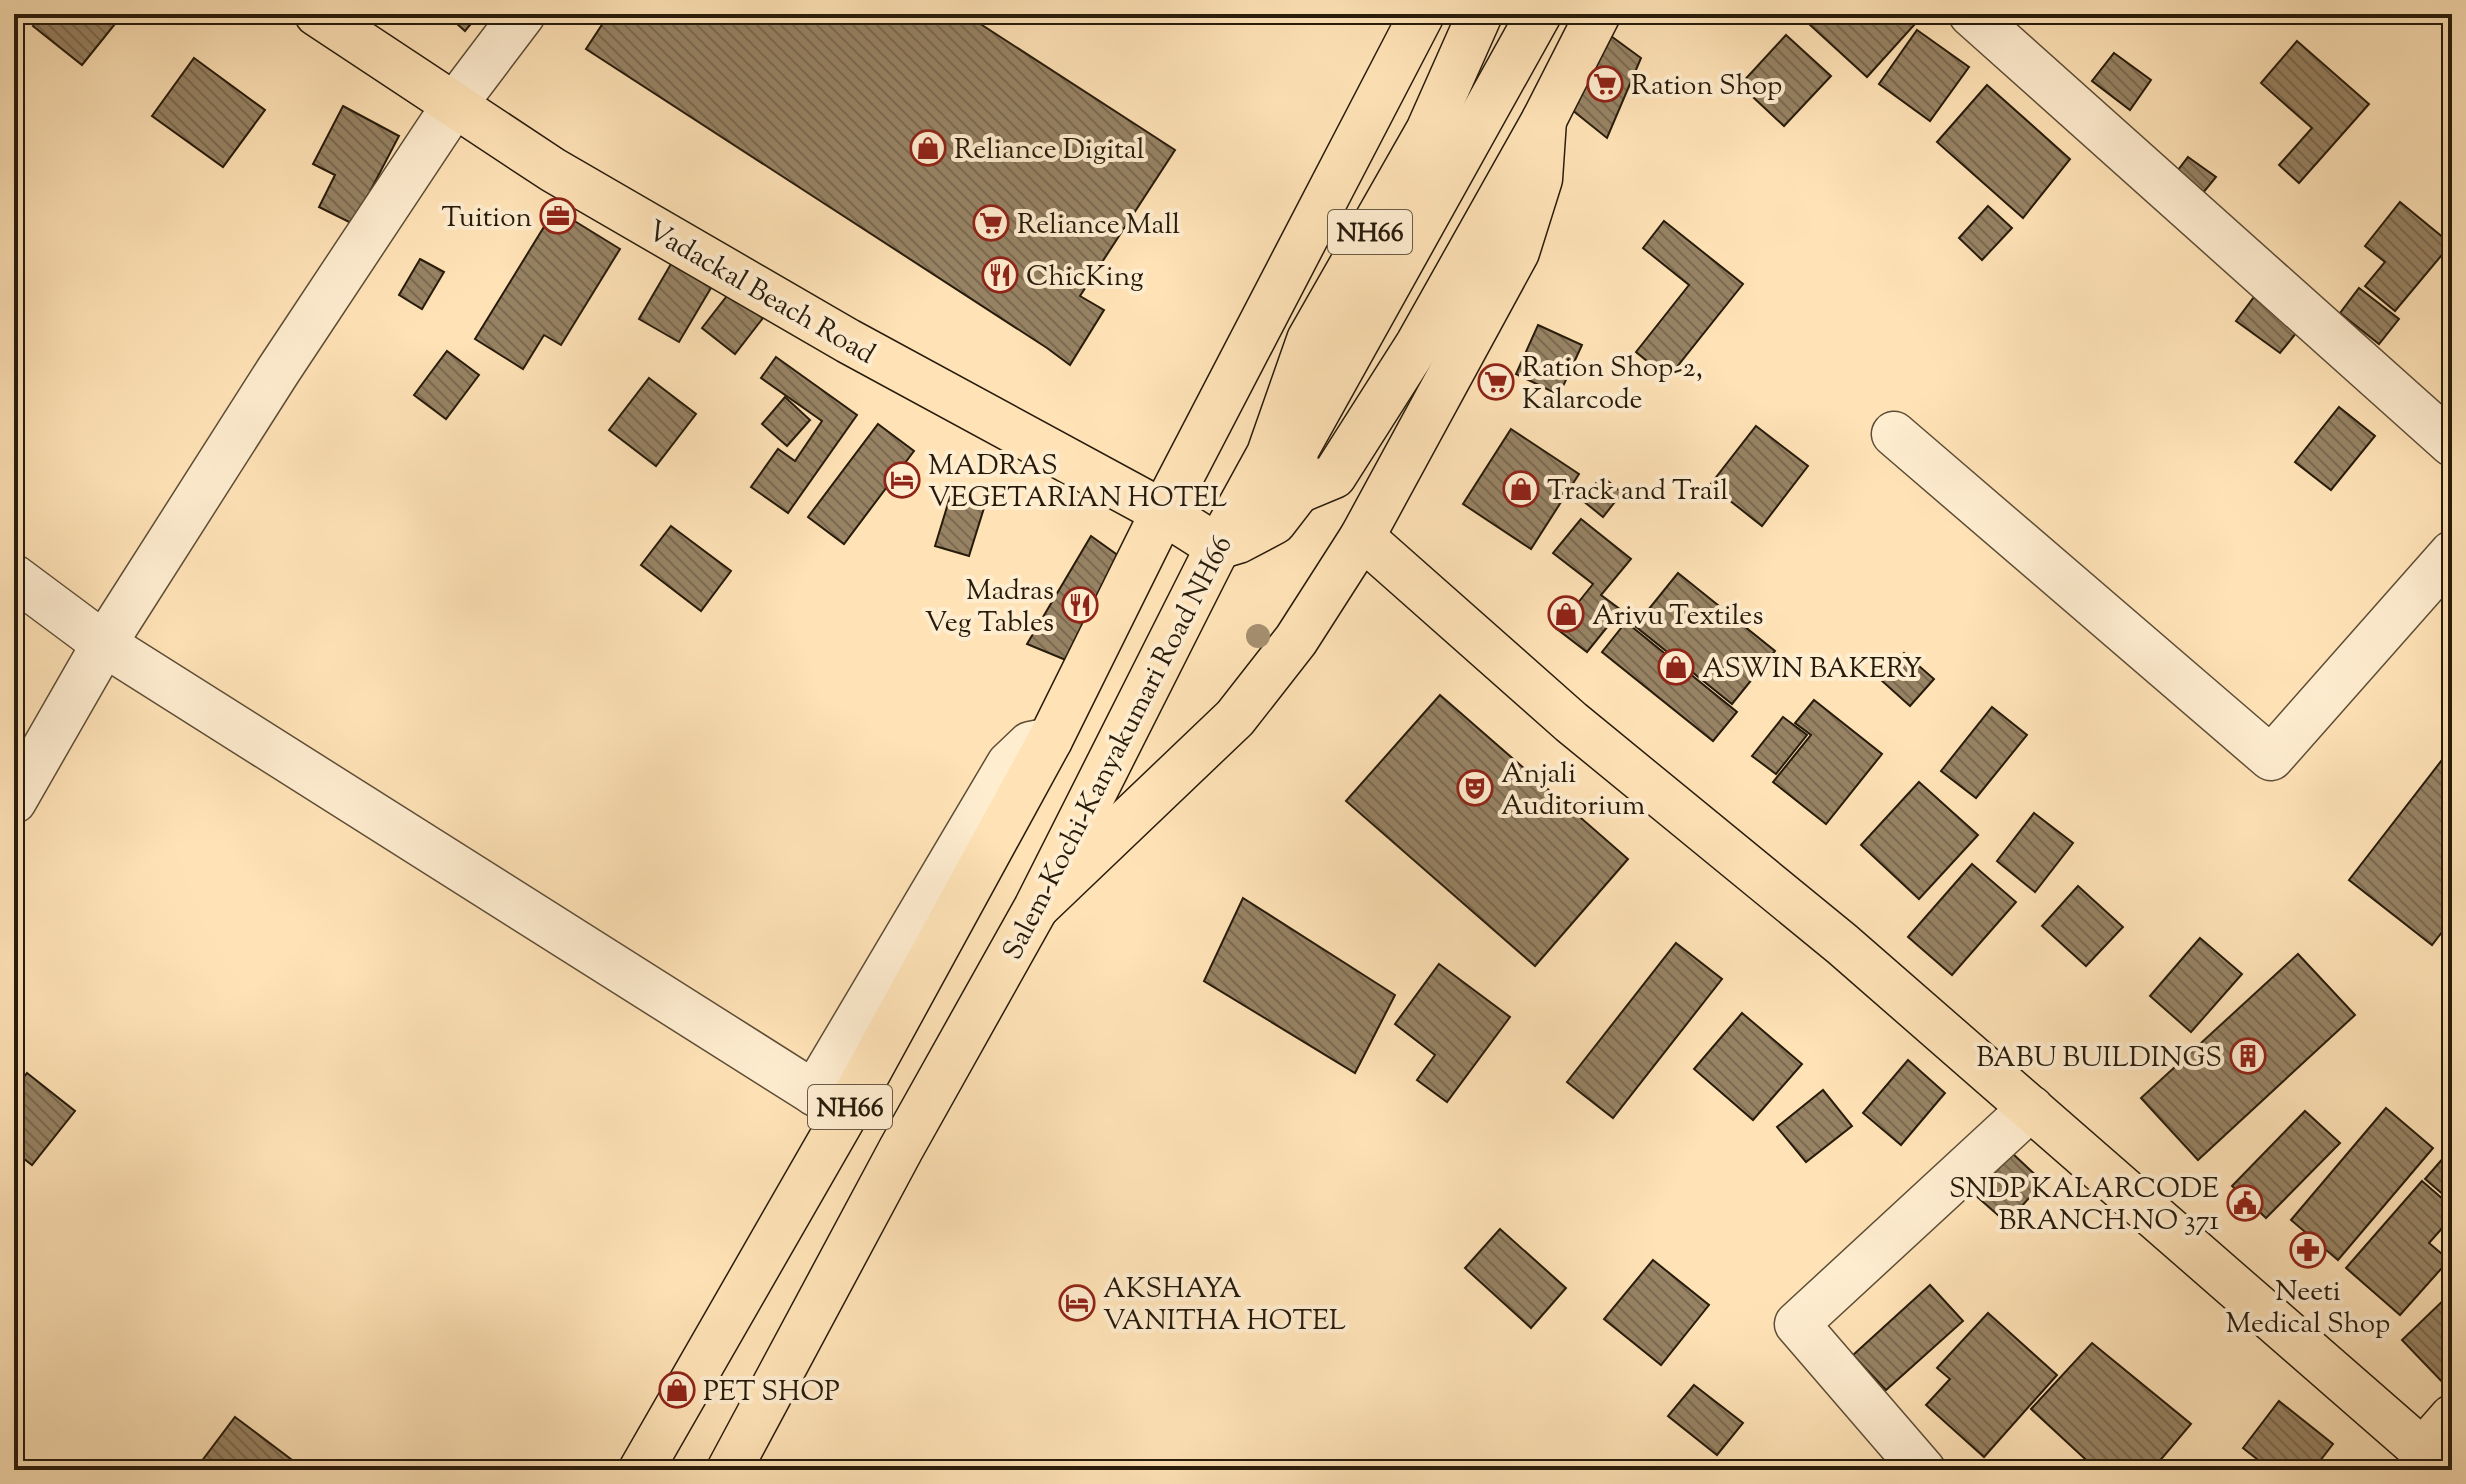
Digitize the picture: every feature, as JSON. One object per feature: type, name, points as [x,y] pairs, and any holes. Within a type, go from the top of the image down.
[{"type":"main road","name":"Vadackal Beach Road","points":[[317,14],[553,170],[848,341],[1163,512],[1218,547]]},
{"type":"main road","name":"NH66","points":[[641,1470],[830,1103],[1050,740],[1163,512],[1422,14]]},
{"type":"main road","name":"Salem-Kochi-Kanyakumari Road NH66","points":[[729,1470],[901,1149],[1036,908],[1218,547],[1269,454],[1309,340],[1428,131],[1480,14]]},
{"type":"main road","name":"NH66","points":[[1298,491],[1295,452],[1539,14]]},
{"type":"main road","points":[[1218,547],[1238,541],[1274,522],[1298,491],[1334,476],[1418,344],[1544,120],[1598,14]]},
{"type":"main road","points":[[1036,908],[1235,718],[1296,640],[1362,537],[1517,252],[1540,179],[1544,120]]},
{"type":"main road","points":[[1362,537],[1571,722],[1842,944],[2434,1460],[2452,1417]]},
{"type":"street","points":[[14,801],[104,644],[270,384],[455,104],[523,14]]},
{"type":"street","points":[[1971,14],[2452,444]]},
{"type":"street","points":[[1894,434],[2271,758],[2452,553]]},
{"type":"street","points":[[14,577],[104,644],[830,1103]]},
{"type":"street","points":[[1923,1470],[1797,1324],[2031,1108]]},
{"type":"building","points":[[42,14],[123,14],[82,65],[33,26]]},
{"type":"building","points":[[446,14],[479,14],[465,31]]},
{"type":"building","name":"Reliance Mall","points":[[609,14],[965,14],[1175,150],[1080,296],[1104,310],[1070,365],[586,49]]},
{"type":"building","points":[[1819,14],[1924,14],[1867,77],[1809,24]]},
{"type":"building","name":"Ration Shop","points":[[1600,28],[1641,58],[1607,138],[1572,110]]},
{"type":"building","points":[[1917,30],[1969,67],[1930,121],[1879,84]]},
{"type":"building","points":[[1786,35],[1831,76],[1784,126],[1740,85]]},
{"type":"building","points":[[2297,41],[2369,104],[2299,183],[2279,165],[2312,128],[2261,83]]},
{"type":"building","points":[[2114,53],[2151,80],[2130,110],[2092,81]]},
{"type":"building","points":[[194,58],[265,110],[223,167],[152,116]]},
{"type":"building","points":[[1987,85],[2070,159],[2023,218],[1937,142]]},
{"type":"building","points":[[343,106],[399,136],[353,224],[319,207],[335,175],[313,164]]},
{"type":"building","points":[[2188,157],[2216,177],[2203,193],[2175,174]]},
{"type":"building","points":[[2400,202],[2451,244],[2395,311],[2365,286],[2385,262],[2365,246]]},
{"type":"building","points":[[1988,206],[2012,228],[1982,260],[1959,238]]},
{"type":"building","points":[[555,209],[620,249],[561,345],[544,335],[523,369],[475,339]]},
{"type":"building","points":[[1664,221],[1743,284],[1668,378],[1636,352],[1689,285],[1643,248]]},
{"type":"building","points":[[678,252],[718,276],[679,342],[639,319]]},
{"type":"building","points":[[420,259],[444,272],[422,309],[399,295]]},
{"type":"building","points":[[2359,288],[2399,319],[2379,344],[2340,313]]},
{"type":"building","points":[[730,292],[763,318],[735,354],[702,328]]},
{"type":"building","points":[[2257,293],[2301,327],[2280,353],[2236,321]]},
{"type":"building","points":[[1538,325],[1582,345],[1559,395],[1516,374]]},
{"type":"building","points":[[447,351],[479,375],[446,419],[414,395]]},
{"type":"building","points":[[776,357],[857,415],[788,513],[751,487],[778,449],[795,461],[822,421],[761,378]]},
{"type":"building","points":[[649,378],[696,414],[656,466],[609,430]]},
{"type":"building","points":[[785,397],[810,420],[787,446],[762,424]]},
{"type":"building","points":[[2339,407],[2375,436],[2331,490],[2295,462]]},
{"type":"building","points":[[878,424],[914,451],[844,544],[808,517]]},
{"type":"building","points":[[1756,426],[1808,466],[1762,526],[1710,485]]},
{"type":"building","name":"Track and Trail","points":[[1511,429],[1579,474],[1531,549],[1463,504]]},
{"type":"building","points":[[1602,476],[1622,493],[1603,517],[1582,500]]},
{"type":"building","points":[[950,497],[984,508],[969,556],[935,546]]},
{"type":"building","points":[[1581,519],[1631,559],[1601,595],[1621,610],[1587,652],[1557,629],[1593,584],[1553,553]]},
{"type":"building","points":[[671,526],[731,571],[701,611],[641,565]]},
{"type":"building","name":"Madras Veg Tables","points":[[1091,536],[1133,566],[1073,663],[1027,644]]},
{"type":"building","points":[[1678,573],[1775,651],[1732,704],[1635,626]]},
{"type":"building","points":[[1626,622],[1737,712],[1713,741],[1602,652]]},
{"type":"building","points":[[1904,653],[1934,679],[1910,706],[1881,680]]},
{"type":"building","points":[[1440,695],[1628,859],[1535,966],[1346,801]]},
{"type":"building","points":[[1814,700],[1882,754],[1826,824],[1773,782],[1811,735],[1795,723]]},
{"type":"building","points":[[1992,707],[2027,735],[1976,798],[1941,771]]},
{"type":"building","points":[[1783,717],[1807,735],[1776,774],[1752,756]]},
{"type":"building","points":[[2452,747],[2452,919],[2432,945],[2349,880]]},
{"type":"building","points":[[1919,782],[1978,835],[1919,899],[1861,845]]},
{"type":"building","points":[[2034,813],[2073,843],[2035,892],[1997,861]]},
{"type":"building","points":[[1972,864],[2016,902],[1952,975],[1908,937]]},
{"type":"building","points":[[2078,886],[2123,927],[2086,966],[2042,926]]},
{"type":"building","points":[[1243,898],[1395,995],[1355,1073],[1204,981]]},
{"type":"building","points":[[2200,938],[2242,974],[2191,1032],[2150,996]]},
{"type":"building","points":[[1676,943],[1722,979],[1613,1118],[1567,1082]]},
{"type":"building","name":"BABU BUILDINGS","points":[[2298,954],[2355,1015],[2198,1160],[2141,1098]]},
{"type":"building","points":[[1439,964],[1510,1017],[1447,1102],[1417,1080],[1435,1055],[1395,1024]]},
{"type":"building","points":[[1742,1013],[1802,1064],[1753,1120],[1694,1069]]},
{"type":"building","points":[[1908,1060],[1945,1093],[1901,1145],[1863,1113]]},
{"type":"building","points":[[27,1073],[75,1111],[32,1165],[14,1151],[14,1090]]},
{"type":"building","points":[[1823,1090],[1852,1126],[1806,1162],[1777,1127]]},
{"type":"building","points":[[2386,1108],[2433,1148],[2338,1260],[2291,1220]]},
{"type":"building","points":[[2305,1111],[2340,1143],[2266,1218],[2232,1186]]},
{"type":"building","points":[[2452,1148],[2452,1202],[2425,1179]]},
{"type":"building","points":[[2012,1153],[2043,1182],[2007,1223],[1975,1195]]},
{"type":"building","points":[[2422,1181],[2452,1207],[2452,1217],[2429,1243],[2449,1260],[2400,1315],[2346,1268]]},
{"type":"building","points":[[1500,1229],[1566,1288],[1531,1328],[1465,1268]]},
{"type":"building","points":[[1653,1260],[1709,1305],[1661,1365],[1604,1319]]},
{"type":"building","points":[[1930,1285],[1963,1321],[1886,1390],[1853,1355]]},
{"type":"building","points":[[2452,1292],[2452,1388],[2450,1390],[2402,1340]]},
{"type":"building","points":[[1988,1313],[2057,1375],[1984,1457],[1926,1405],[1950,1379],[1937,1368]]},
{"type":"building","points":[[2092,1343],[2191,1424],[2152,1470],[2097,1470],[2031,1409]]},
{"type":"building","points":[[1694,1385],[1743,1423],[1717,1455],[1668,1416]]},
{"type":"building","points":[[2279,1401],[2333,1444],[2313,1470],[2271,1470],[2243,1448]]},
{"type":"building","points":[[235,1417],[292,1460],[284,1470],[195,1470]]},
{"type":"place","name":"Ration Shop","points":[[1605,84]]},
{"type":"place","name":"Reliance Digital","points":[[928,148]]},
{"type":"place","name":"Tuition","points":[[558,216]]},
{"type":"place","name":"Reliance Mall","points":[[991,223]]},
{"type":"place","name":"ChicKing","points":[[1000,275]]},
{"type":"place","name":"Ration Shop-2, Kalarcode","points":[[1496,382]]},
{"type":"place","name":"MADRAS VEGETARIAN HOTEL","points":[[902,480]]},
{"type":"place","name":"Track and Trail","points":[[1521,489]]},
{"type":"place","name":"Madras Veg Tables","points":[[1080,605]]},
{"type":"place","name":"Arivu Textiles","points":[[1566,614]]},
{"type":"place","name":"ASWIN BAKERY","points":[[1676,667]]},
{"type":"place","name":"Anjali Auditorium","points":[[1475,788]]},
{"type":"place","name":"BABU BUILDINGS","points":[[2248,1056]]},
{"type":"place","name":"SNDP KALARCODE BRANCH NO 371","points":[[2245,1203]]},
{"type":"place","name":"Neeti Medical Shop","points":[[2308,1250]]},
{"type":"place","name":"AKSHAYA VANITHA HOTEL","points":[[1077,1303]]},
{"type":"place","name":"PET SHOP","points":[[677,1390]]}]
